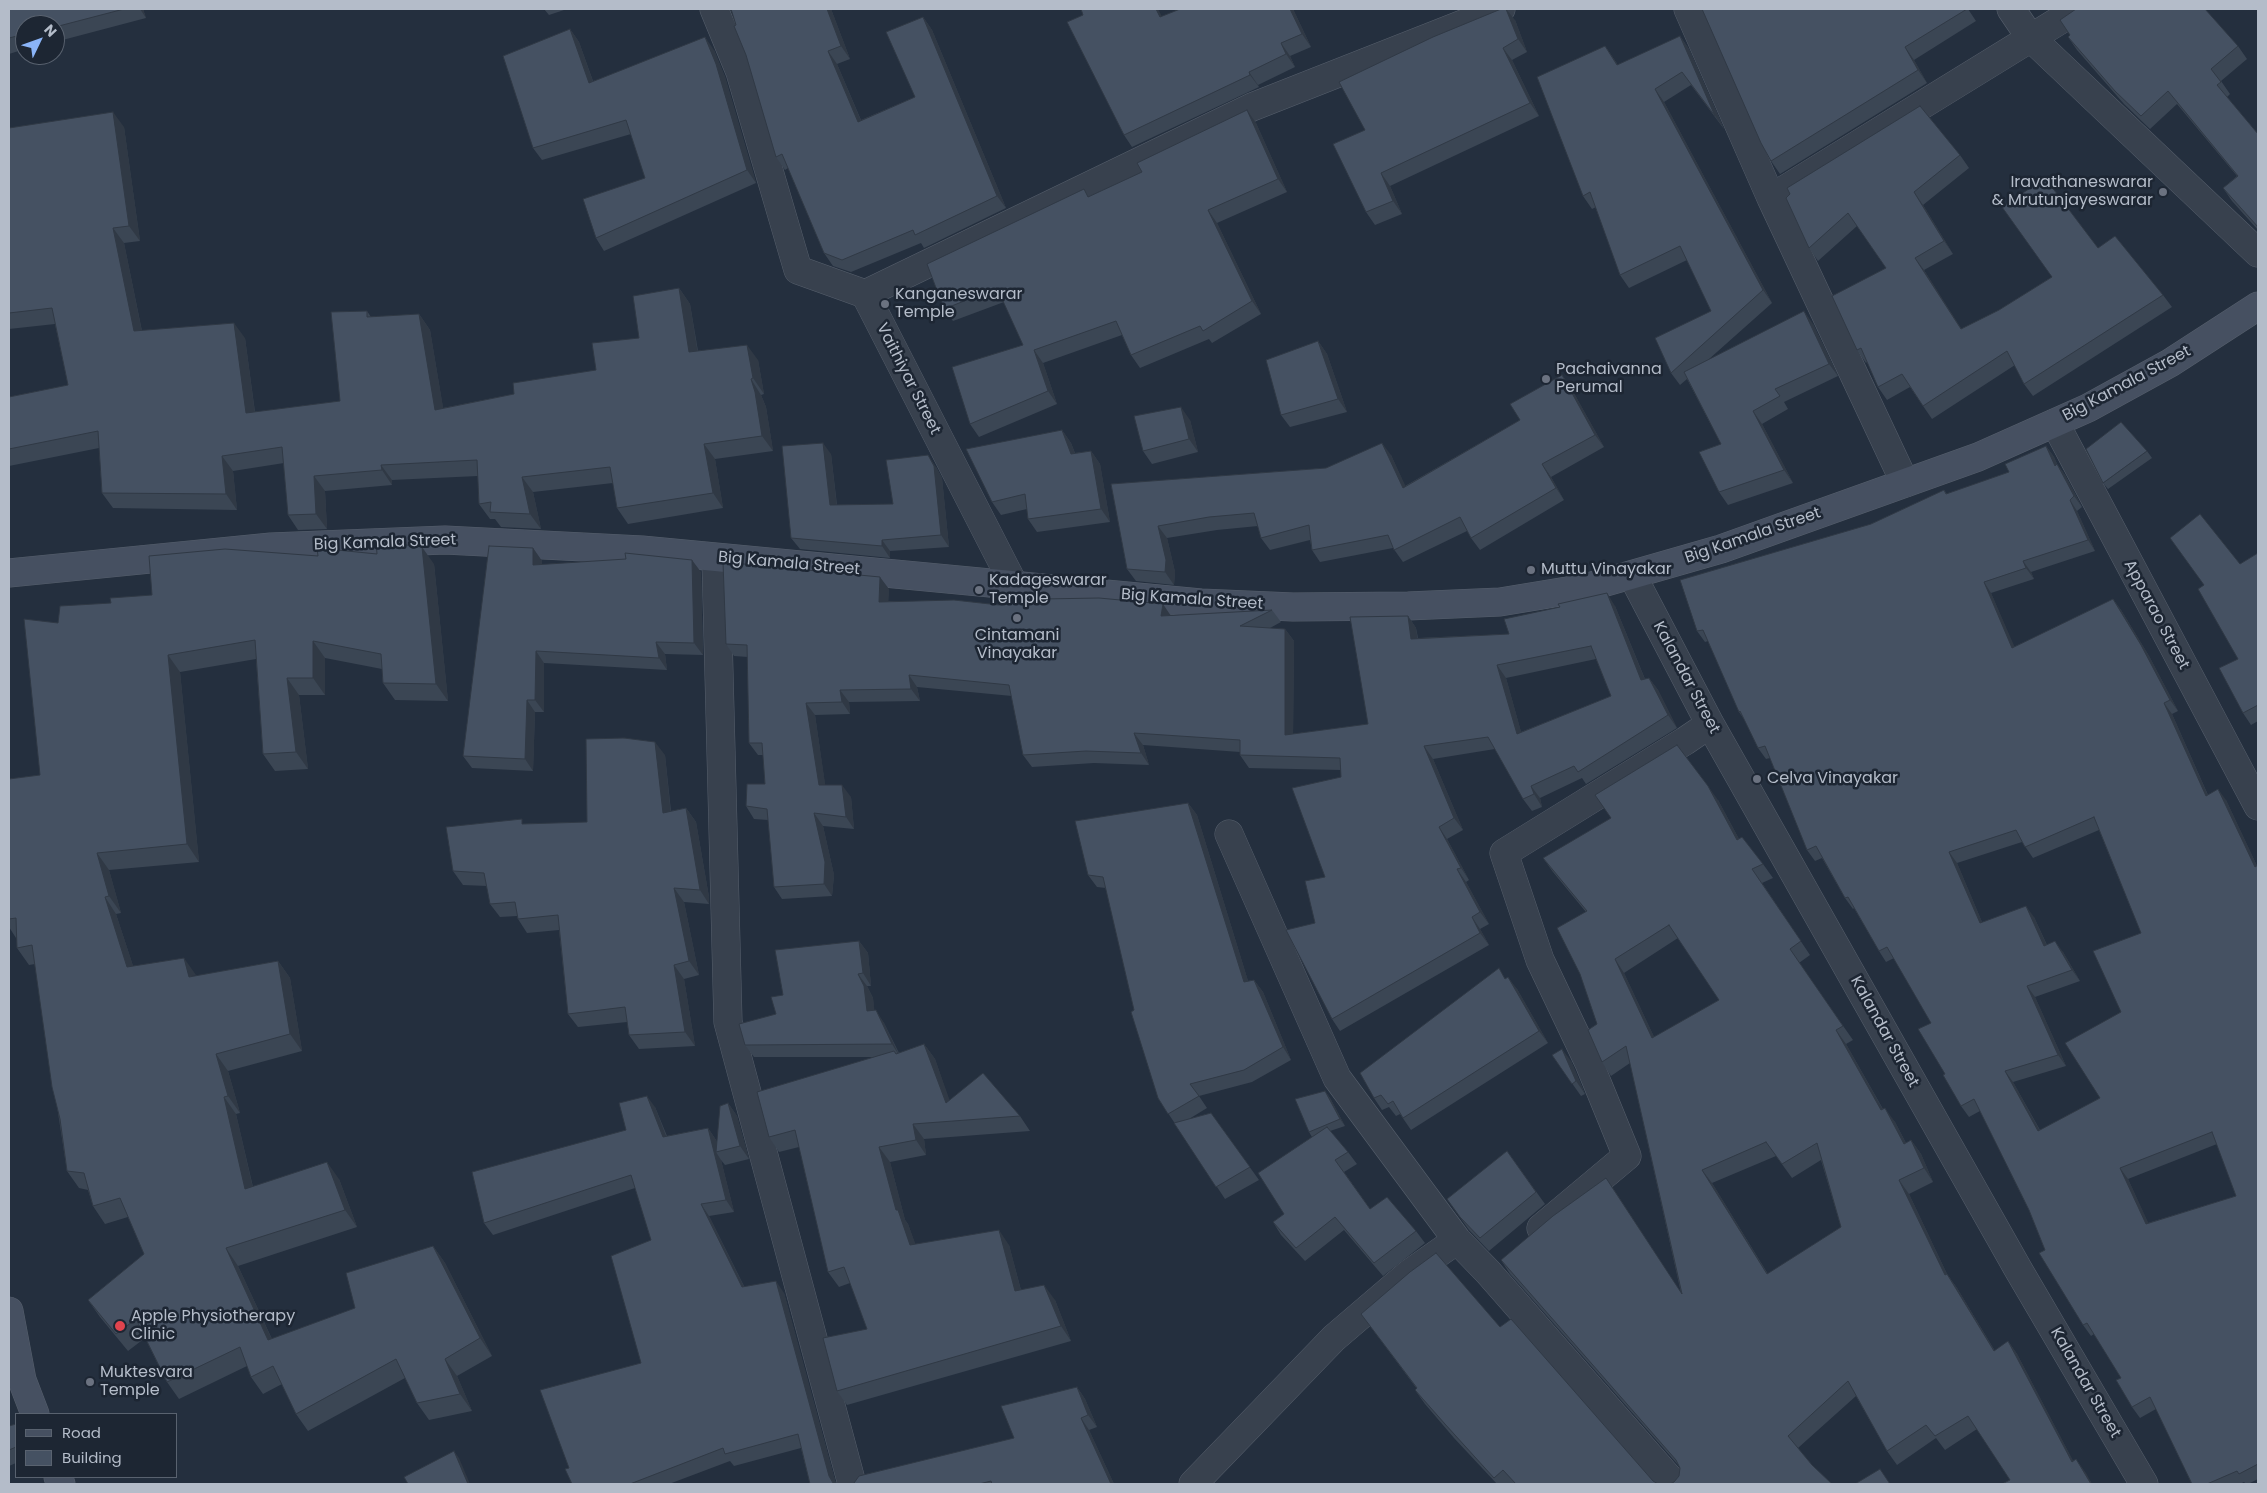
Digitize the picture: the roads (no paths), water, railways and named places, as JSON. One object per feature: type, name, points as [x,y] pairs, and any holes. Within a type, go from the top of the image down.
[{"type":"main road","name":"Big Kamala Street","points":[[9,573],[271,548],[445,540],[563,545],[1201,603],[1293,607],[1408,606],[1500,602],[1585,588],[1721,549],[1978,457],[2088,408],[2170,363],[2258,306]]},
{"type":"main road","points":[[9,1311],[15,1382],[34,1413]]},
{"type":"street","points":[[714,9],[740,72],[798,270],[865,294],[1252,107],[1501,9]]},
{"type":"street","points":[[1688,9],[1771,198],[1905,483]]},
{"type":"street","points":[[2011,9],[2030,37],[2258,253]]},
{"type":"street","points":[[1771,198],[2078,9]]},
{"type":"street","name":"Vaithiyar Street","points":[[865,294],[1014,585]]},
{"type":"street","name":"Apparao Street","points":[[2055,423],[2258,806]]},
{"type":"street","points":[[716,558],[728,1022],[852,1484]]},
{"type":"street","name":"Kalandar Street","points":[[1632,575],[1710,724],[2013,1260],[2144,1484]]},
{"type":"street","points":[[1488,1272],[1627,1156],[1589,1063],[1540,960],[1504,853],[1710,724]]},
{"type":"street","points":[[1229,834],[1337,1078],[1457,1240],[1488,1272],[1674,1484]]},
{"type":"street","points":[[1193,1484],[1334,1338],[1410,1273],[1457,1240]]},
{"type":"place","name":"Iravathaneswarar & Mrutunjayeswarar","points":[[2163,192]]},
{"type":"place","name":"Kanganeswarar Temple","points":[[885,304]]},
{"type":"place","name":"Pachaivanna Perumal","points":[[1546,379]]},
{"type":"place","name":"Muttu Vinayakar","points":[[1531,570]]},
{"type":"place","name":"Kadageswarar Temple","points":[[979,590]]},
{"type":"place","name":"Cintamani Vinayakar","points":[[1017,618]]},
{"type":"place","name":"Celva Vinayakar","points":[[1757,779]]},
{"type":"place","name":"Apple Physiotherapy Clinic","points":[[120,1326]]},
{"type":"place","name":"Muktesvara Temple","points":[[90,1382]]}]
